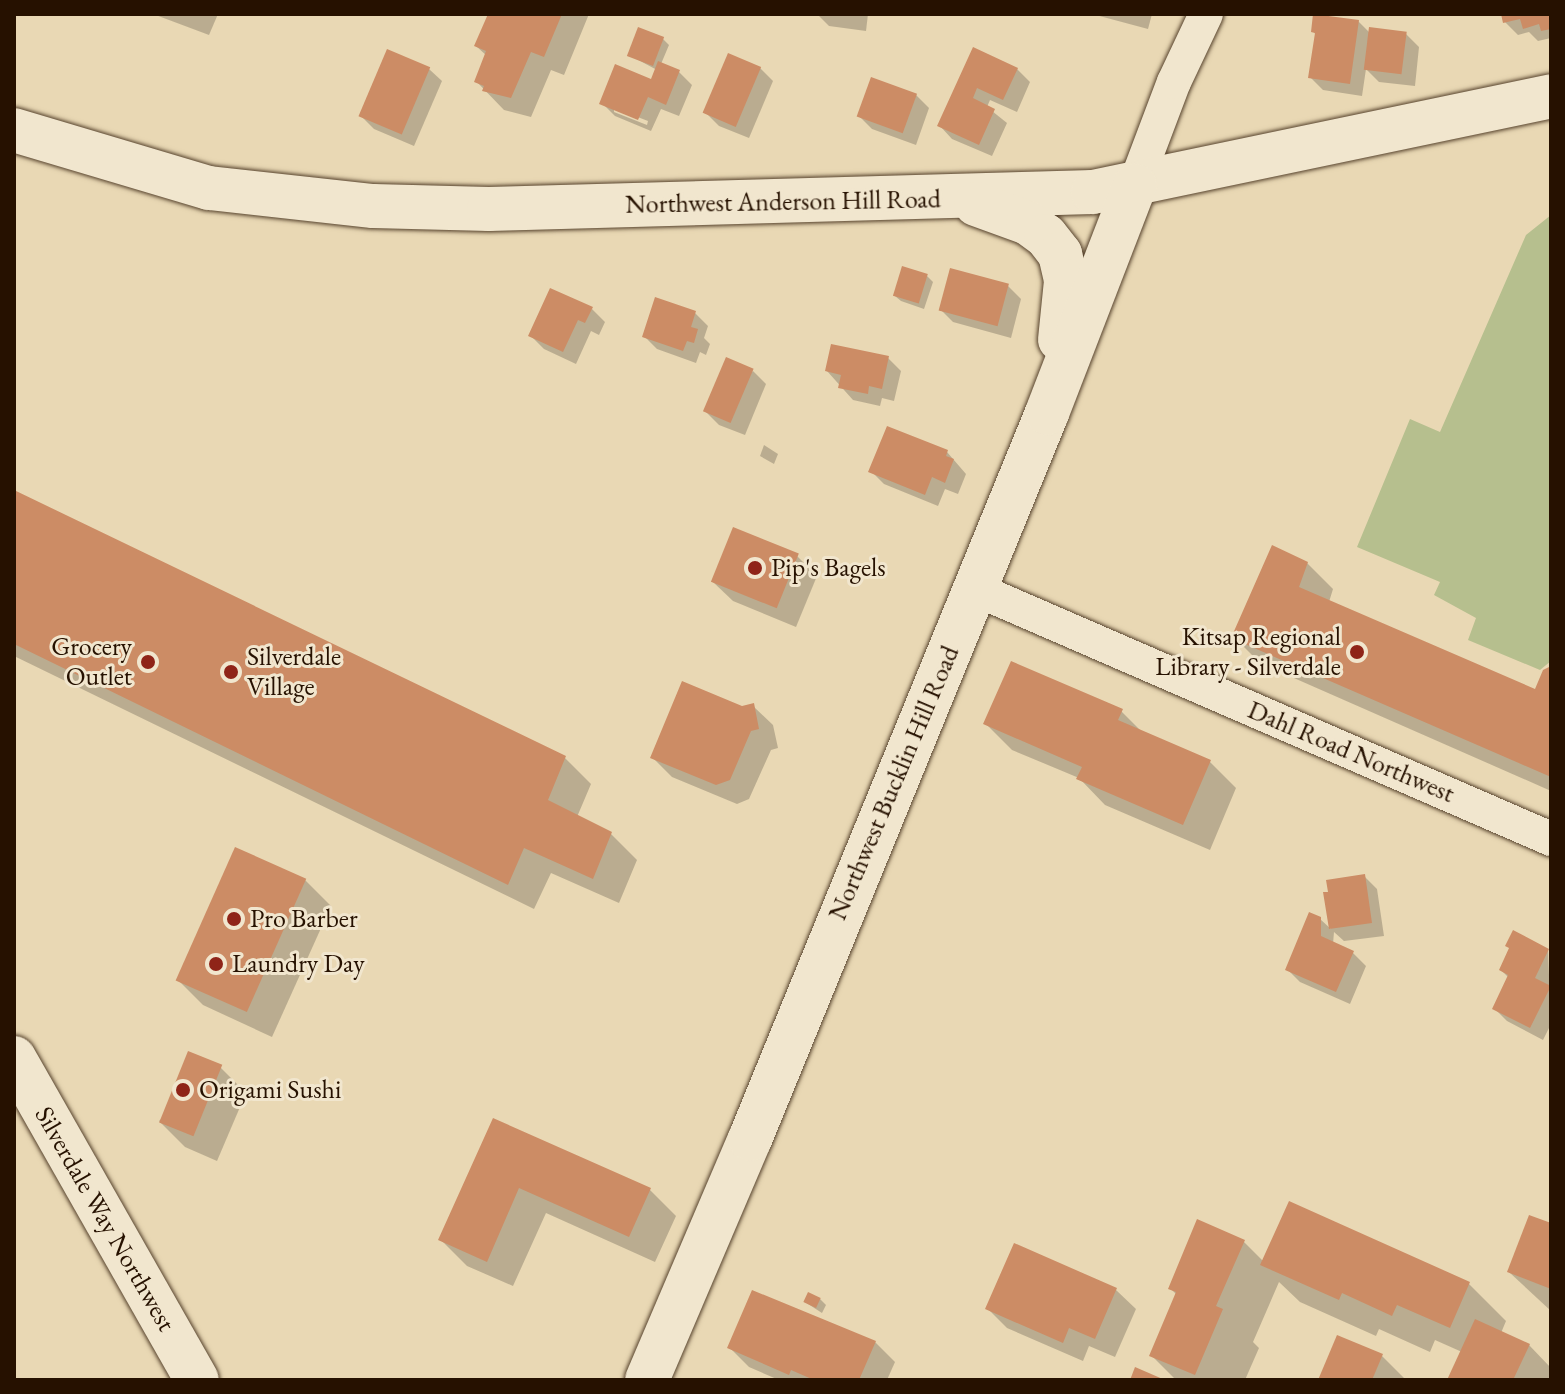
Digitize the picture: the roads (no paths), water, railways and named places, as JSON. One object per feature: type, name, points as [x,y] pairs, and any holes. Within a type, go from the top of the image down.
[{"type":"main road","name":"Northwest Anderson Hill Road","points":[[14,130],[209,188],[373,206],[489,209],[1093,192],[1551,96]]},
{"type":"main road","name":"Northwest Bucklin Hill Road","points":[[647,1380],[750,1139],[1047,413],[1135,185]]},
{"type":"main road","points":[[948,198],[980,205],[1028,223],[1046,236],[1060,254],[1066,281],[1065,304],[1047,413]]},
{"type":"main road","name":"Silverdale Way Northwest","points":[[14,1058],[197,1380]]},
{"type":"street","points":[[1135,185],[1174,82],[1206,14]]},
{"type":"street","name":"Dahl Road Northwest","points":[[975,589],[1551,839]]},
{"type":"place","name":"Pip's Bagels","points":[[755,568]]},
{"type":"place","name":"Kitsap Regional Library - Silverdale","points":[[1357,652]]},
{"type":"place","name":"Grocery Outlet","points":[[148,662]]},
{"type":"place","name":"Silverdale Village","points":[[231,672]]},
{"type":"place","name":"Pro Barber","points":[[234,919]]},
{"type":"place","name":"Laundry Day","points":[[216,964]]},
{"type":"place","name":"Origami Sushi","points":[[183,1090]]}]
